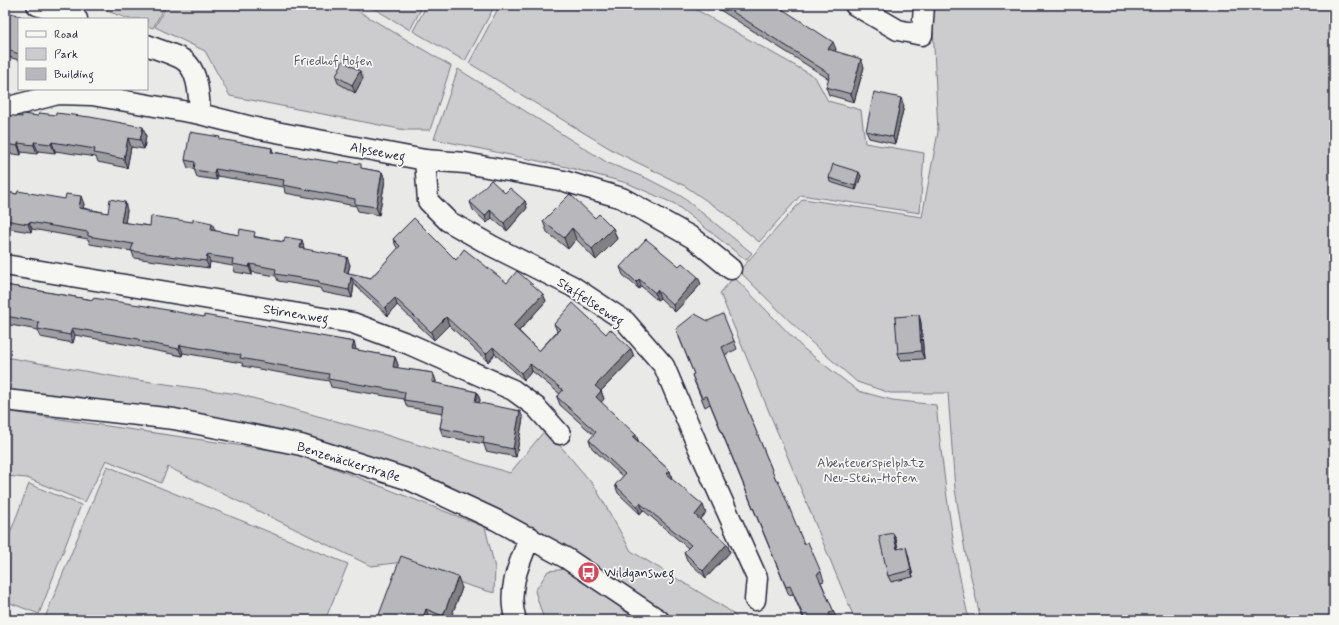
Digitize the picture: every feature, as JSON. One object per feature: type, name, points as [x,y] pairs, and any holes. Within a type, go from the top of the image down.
[{"type":"street","points":[[37,5],[74,18]]},
{"type":"street","points":[[855,5],[898,30],[922,35],[924,5]]},
{"type":"street","points":[[148,46],[183,60],[192,72],[198,87],[200,114]]},
{"type":"street","name":"Alpseeweg","points":[[5,108],[58,94],[92,95],[200,114],[260,129],[425,160],[465,163],[564,181],[622,198],[693,238],[731,269]]},
{"type":"street","name":"Staffelseeweg","points":[[425,160],[428,201],[448,221],[492,246],[572,286],[618,316],[625,321],[664,366],[757,578],[755,600]]},
{"type":"street","name":"Stirnenweg","points":[[5,265],[353,323],[409,344],[513,390],[536,407],[560,434]]},
{"type":"street","name":"Benzenäckerstraße","points":[[5,400],[174,419],[301,446],[410,480],[530,537],[589,572],[659,620]]},
{"type":"street","points":[[516,620],[513,611],[514,574],[530,537]]},
{"type":"green space","points":[[110,5],[165,5],[153,28],[148,26],[148,18],[126,18],[107,11]]},
{"type":"green space","name":"Friedhof Hofen","points":[[167,5],[348,5],[451,66],[430,130],[405,130],[230,96],[205,51],[155,27]]},
{"type":"green space","points":[[368,5],[423,5],[410,30]]},
{"type":"green space","points":[[427,5],[495,5],[465,61],[413,31]]},
{"type":"green space","points":[[500,5],[688,5],[815,77],[828,101],[861,110],[865,143],[924,153],[920,213],[801,195],[759,242],[723,212],[685,186],[614,151],[469,63]]},
{"type":"green space","points":[[932,5],[1334,5],[1334,620],[981,620],[965,551],[955,489],[948,393],[890,393],[857,382],[810,341],[739,271],[803,199],[922,217],[938,132]]},
{"type":"green space","points":[[458,69],[608,163],[646,178],[681,196],[752,253],[746,260],[675,204],[627,183],[567,167],[434,139]]},
{"type":"green space","name":"Abenteuerspielplatz Neu-Stein-Hofen","points":[[734,277],[804,349],[858,391],[892,400],[936,405],[953,540],[969,620],[855,620],[720,293]]},
{"type":"green space","points":[[5,357],[123,378],[238,394],[383,434],[510,473],[546,429],[595,487],[631,551],[727,609],[740,620],[672,620],[551,539],[294,435],[5,394]]},
{"type":"green space","points":[[5,411],[298,454],[485,527],[495,568],[494,593],[403,562],[371,566],[168,467],[161,483],[106,460],[85,502],[27,478],[5,476]]},
{"type":"green space","points":[[107,466],[348,564],[325,620],[44,620]]},
{"type":"green space","points":[[29,484],[81,505],[39,614],[5,601],[5,546]]},
{"type":"green space","points":[[568,569],[637,620],[544,620],[535,591],[548,571]]},
{"type":"building","points":[[722,5],[776,5],[833,42],[828,49],[861,59],[851,94],[826,87],[830,74]]},
{"type":"building","points":[[5,11],[26,18],[18,18],[18,54],[5,49]]},
{"type":"building","points":[[343,61],[360,71],[352,85],[336,76]]},
{"type":"building","points":[[874,92],[901,98],[893,137],[866,131]]},
{"type":"building","points":[[39,113],[56,115],[56,113],[90,117],[143,127],[140,140],[128,138],[124,159],[94,153],[95,149],[52,142],[51,144],[34,142],[34,145],[18,143],[18,146],[5,144],[5,115],[22,117],[22,114],[38,116]]},
{"type":"building","points":[[190,132],[220,137],[219,139],[272,148],[271,152],[339,163],[339,161],[361,164],[361,168],[382,172],[376,207],[355,204],[355,199],[283,185],[284,180],[215,169],[214,173],[194,170],[195,162],[185,160]]},
{"type":"building","points":[[833,164],[859,172],[855,186],[829,178]]},
{"type":"building","points":[[491,180],[505,193],[510,188],[525,201],[504,223],[490,210],[485,216],[470,202]]},
{"type":"building","points":[[18,191],[65,199],[66,194],[81,196],[79,208],[108,213],[110,199],[125,202],[121,222],[150,226],[151,216],[193,222],[193,219],[212,223],[211,230],[239,235],[240,229],[255,232],[254,237],[284,242],[285,237],[302,240],[300,248],[347,257],[344,272],[371,278],[400,246],[393,239],[414,218],[456,260],[464,249],[507,283],[517,271],[543,294],[513,326],[539,351],[560,329],[554,324],[573,303],[606,334],[610,329],[631,349],[595,386],[601,391],[596,397],[636,435],[633,437],[670,471],[666,474],[703,505],[695,515],[727,544],[703,571],[684,552],[691,545],[640,503],[637,506],[615,485],[625,474],[589,440],[596,432],[557,397],[563,390],[530,364],[521,373],[493,347],[486,354],[446,317],[431,332],[395,298],[385,308],[351,277],[349,290],[319,284],[319,281],[275,274],[276,269],[250,264],[249,267],[232,264],[233,259],[207,255],[206,261],[131,251],[133,244],[88,236],[88,232],[29,222],[28,224],[5,220],[5,192],[17,194]]},
{"type":"building","points":[[570,194],[595,218],[599,214],[613,228],[592,249],[572,228],[564,238],[543,221]]},
{"type":"building","points":[[646,239],[679,266],[682,263],[698,277],[673,305],[657,290],[655,293],[639,279],[636,282],[620,267]]},
{"type":"building","points":[[5,285],[93,300],[93,298],[146,306],[204,317],[204,315],[354,342],[352,349],[395,357],[393,367],[433,373],[432,382],[477,392],[475,402],[520,411],[513,449],[483,443],[484,437],[440,428],[444,406],[404,400],[405,392],[328,379],[329,374],[240,358],[241,355],[180,345],[179,349],[139,341],[139,339],[72,328],[70,335],[38,329],[39,322],[5,316]]},
{"type":"building","points":[[695,314],[708,321],[723,314],[734,341],[722,347],[776,480],[778,480],[804,544],[808,542],[821,572],[817,574],[834,612],[829,613],[832,620],[805,620],[790,586],[786,587],[707,396],[702,398],[692,375],[694,374],[676,329]]},
{"type":"building","points":[[919,315],[921,351],[898,353],[895,317]]},
{"type":"building","points":[[893,533],[897,549],[906,547],[911,570],[888,576],[879,536]]},
{"type":"building","points":[[401,556],[458,577],[443,616],[426,609],[422,620],[412,620],[403,617],[402,620],[377,620]]},
{"type":"place","name":"Wildgansweg","points":[[589,572]]}]
